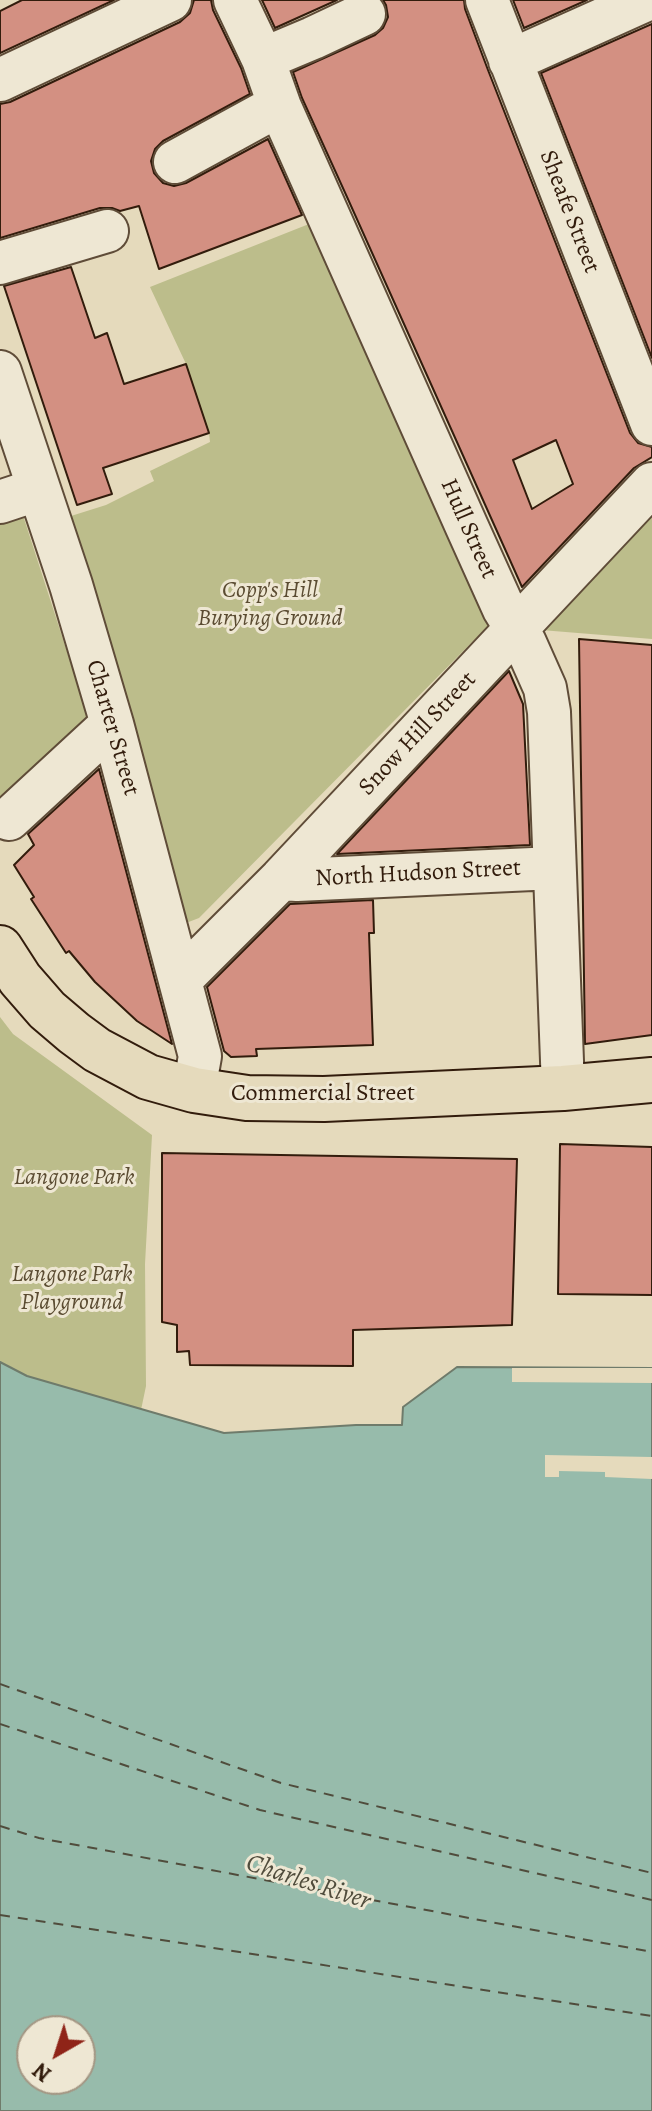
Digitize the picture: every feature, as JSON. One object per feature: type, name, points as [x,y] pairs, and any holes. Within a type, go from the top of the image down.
[{"type":"main road","name":"Commercial Street","points":[[0,948],[20,979],[47,1010],[97,1050],[148,1077],[194,1090],[247,1098],[324,1099],[563,1088],[652,1080]]},
{"type":"street","points":[[0,80],[170,0]]},
{"type":"street","name":"Hull Street","points":[[235,0],[504,609],[542,679],[547,697],[563,1088]]},
{"type":"street","name":"Sheafe Street","points":[[487,0],[652,424]]},
{"type":"street","points":[[510,61],[639,3]]},
{"type":"street","points":[[263,59],[364,14]]},
{"type":"street","points":[[175,162],[280,107]]},
{"type":"street","points":[[0,263],[107,231]]},
{"type":"street","name":"Charter Street","points":[[0,372],[71,585],[112,724],[200,1056],[194,1090]]},
{"type":"street","name":"Snow Hill Street","points":[[180,980],[281,879],[652,484]]},
{"type":"street","points":[[0,502],[39,489]]},
{"type":"street","points":[[9,819],[112,724]]},
{"type":"street","name":"North Hudson Street","points":[[281,879],[554,868]]},
{"type":"green space","name":"Copp's Hill Burying Ground","points":[[309,224],[488,626],[199,918],[186,923],[71,516],[106,505],[154,481],[150,471],[210,442],[186,364],[150,287]]},
{"type":"green space","points":[[19,503],[91,726],[0,809],[0,509]]},
{"type":"green space","points":[[652,509],[652,639],[541,630]]},
{"type":"green space","name":"Langone Park","points":[[0,1017],[13,1034],[152,1135],[145,1264],[146,1386],[141,1410],[27,1376],[0,1362]]},
{"type":"water","name":"Charles River","points":[[0,1362],[27,1376],[224,1433],[402,1425],[403,1407],[457,1367],[652,1368],[652,2111],[0,2111]]},
{"type":"pier","points":[[512,1368],[652,1368],[652,1383],[512,1382]]},
{"type":"pier","points":[[545,1455],[652,1457],[652,1479],[605,1477],[605,1472],[559,1471],[559,1477],[545,1477]]},
{"type":"building","points":[[22,0],[114,0],[0,53],[0,11]]},
{"type":"building","points":[[194,0],[211,0],[250,94],[163,141],[155,149],[151,161],[154,173],[163,183],[174,186],[186,183],[268,139],[302,215],[159,269],[139,206],[120,211],[100,208],[0,238],[0,104],[180,22],[190,13]]},
{"type":"building","points":[[262,0],[337,0],[275,28]]},
{"type":"building","points":[[383,0],[464,0],[488,70],[630,433],[638,443],[652,447],[652,457],[634,468],[522,587],[293,72],[375,35],[388,17]],"holes":[[[556,440],[573,484],[532,509],[513,460]]]},
{"type":"building","points":[[513,0],[587,0],[524,28]]},
{"type":"building","points":[[652,24],[652,358],[541,73]]},
{"type":"building","points":[[71,267],[95,338],[107,333],[124,384],[186,364],[209,433],[103,468],[112,494],[77,505],[4,286]]},
{"type":"building","points":[[579,639],[652,645],[652,1035],[585,1044]]},
{"type":"building","points":[[509,671],[523,704],[530,845],[337,854]]},
{"type":"building","points":[[99,769],[172,1044],[137,1021],[95,982],[69,951],[66,953],[31,899],[34,897],[14,865],[34,845],[28,834]]},
{"type":"building","points":[[373,900],[374,933],[369,933],[373,1045],[256,1049],[257,1056],[231,1057],[224,1051],[207,987],[290,904]]},
{"type":"building","points":[[560,1144],[652,1147],[652,1295],[558,1294]]},
{"type":"building","points":[[162,1153],[517,1159],[512,1325],[353,1330],[353,1366],[190,1365],[189,1351],[177,1352],[177,1325],[162,1322]]},
{"type":"ferry route","points":[[0,1684],[281,1783],[652,1873]]},
{"type":"ferry route","points":[[0,1724],[260,1810],[652,1900]]},
{"type":"ferry route","points":[[0,1826],[39,1838],[652,1952]]},
{"type":"ferry route","points":[[0,1915],[652,2016]]},
{"type":"park label","name":"Langone Park Playground","points":[[72,1289]]}]
